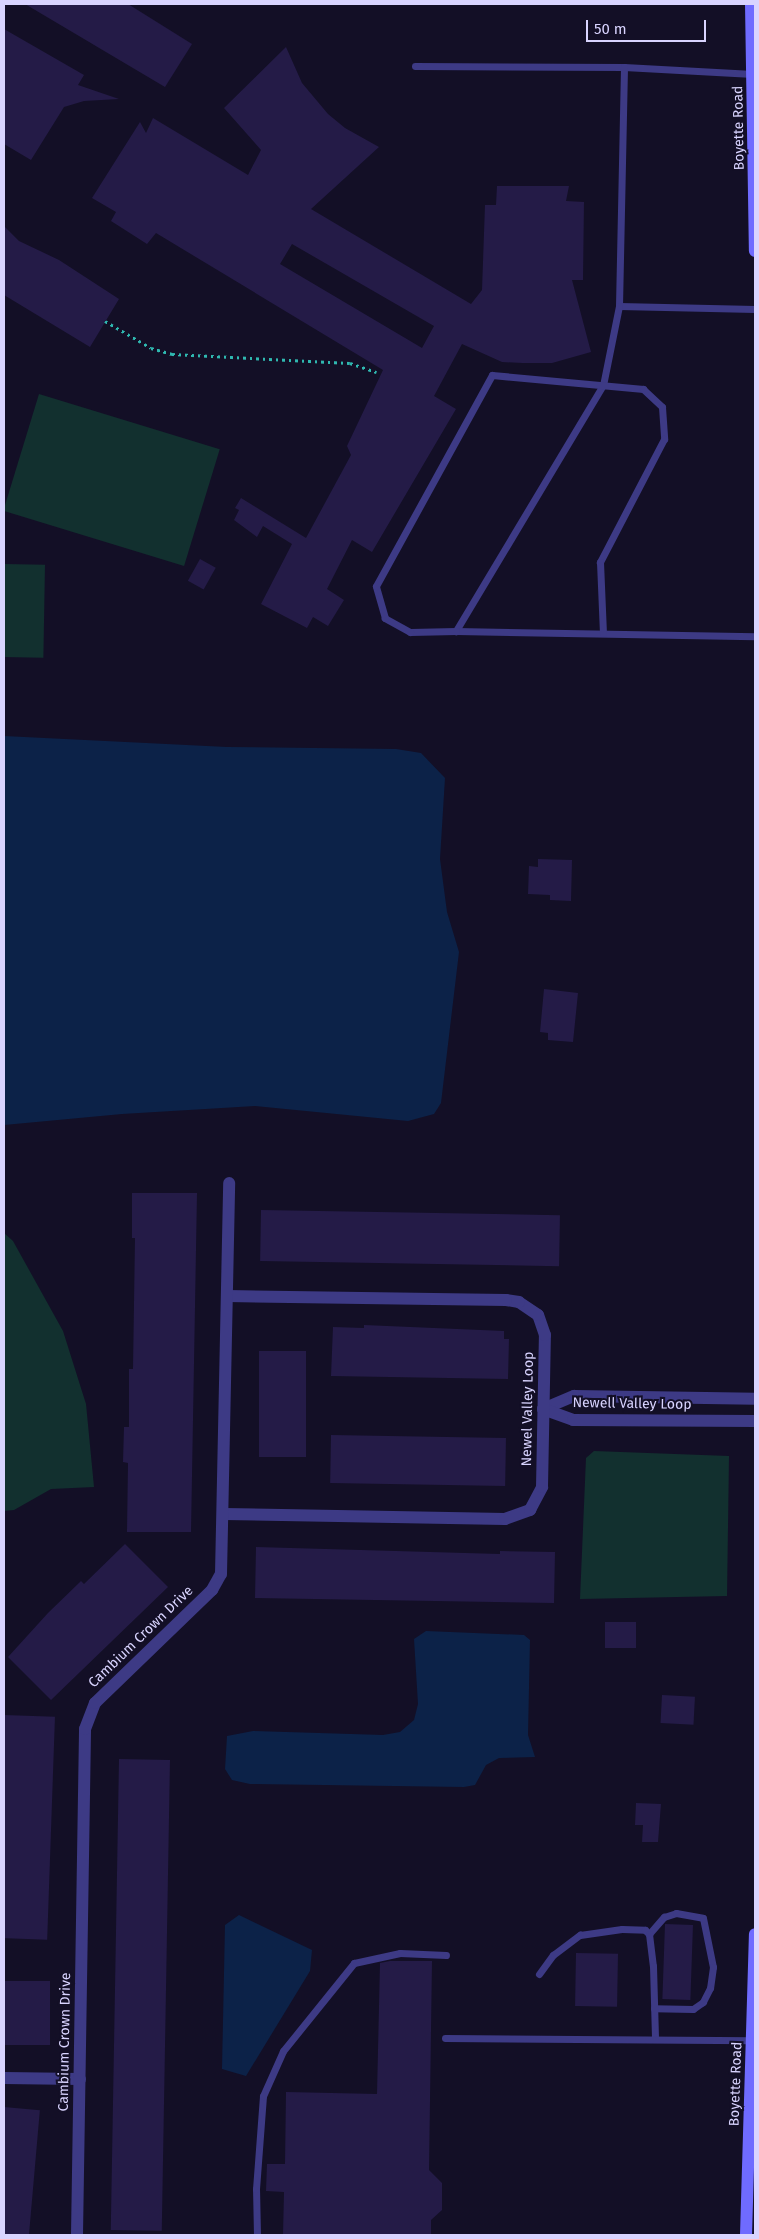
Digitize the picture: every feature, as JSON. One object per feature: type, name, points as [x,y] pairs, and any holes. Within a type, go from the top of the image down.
[{"type":"main road","name":"Boyette Road","points":[[751,4],[755,251]]},
{"type":"main road","name":"Boyette Road","points":[[746,2235],[754,2040],[755,1934]]},
{"type":"street","name":"Cambium Crown Drive","points":[[77,2235],[87,1720],[95,1703],[217,1582],[223,1562],[229,1183]]},
{"type":"street","name":"Newel Valley Loop","points":[[224,1514],[505,1518],[519,1516],[530,1510],[542,1487],[543,1325],[538,1315],[519,1302],[227,1296]]},
{"type":"street","name":"Newell Valley Loop","points":[[543,1409],[574,1396],[755,1399]]},
{"type":"street","name":"Newell Valley Loop","points":[[543,1409],[573,1420],[755,1420]]},
{"type":"street","points":[[4,2078],[80,2079]]},
{"type":"lane","points":[[415,66],[624,67],[753,74]]},
{"type":"lane","points":[[456,630],[603,385],[619,306],[624,67]]},
{"type":"lane","points":[[619,306],[755,309]]},
{"type":"lane","points":[[604,633],[600,562],[664,439],[662,407],[643,389],[492,376],[376,586],[385,618],[410,632],[456,630],[604,633],[755,636]]},
{"type":"lane","points":[[649,1934],[664,1918],[676,1913],[703,1918],[713,1966],[710,1988],[703,2002],[693,2008],[654,2008]]},
{"type":"lane","points":[[539,1974],[553,1955],[580,1936],[622,1929],[645,1930],[649,1934],[655,2039]]},
{"type":"lane","points":[[257,2235],[256,2189],[263,2096],[283,2050],[354,1963],[400,1952],[446,1955]]},
{"type":"lane","points":[[445,2038],[754,2040]]},
{"type":"path","points":[[105,321],[151,348],[172,354],[350,363],[376,372]]},
{"type":"green space","points":[[39,394],[220,449],[184,566],[4,511]]},
{"type":"green space","points":[[4,564],[45,565],[43,658],[4,657]]},
{"type":"green space","points":[[4,1233],[13,1241],[63,1331],[86,1404],[94,1487],[51,1489],[14,1510],[4,1511]]},
{"type":"green space","points":[[594,1451],[729,1456],[727,1596],[580,1599],[586,1458]]},
{"type":"water","points":[[4,736],[227,747],[396,749],[421,753],[445,778],[440,859],[447,912],[459,952],[441,1103],[434,1114],[408,1121],[255,1106],[122,1114],[4,1125]]},
{"type":"water","points":[[426,1631],[524,1635],[530,1640],[528,1735],[535,1757],[499,1758],[486,1765],[475,1785],[464,1787],[250,1784],[232,1780],[225,1769],[227,1736],[253,1731],[383,1735],[400,1732],[414,1720],[418,1704],[414,1639]]},
{"type":"water","points":[[239,1915],[312,1950],[310,1971],[246,2076],[222,2069],[225,1925]]},
{"type":"building","points":[[25,4],[128,4],[192,44],[165,87]]},
{"type":"building","points":[[4,29],[84,75],[78,85],[119,99],[84,101],[64,107],[31,160],[4,144]]},
{"type":"building","points":[[286,47],[302,83],[328,114],[345,128],[379,147],[311,209],[471,304],[482,290],[485,205],[496,205],[497,186],[569,186],[566,201],[584,202],[583,280],[572,280],[591,352],[552,363],[502,362],[462,344],[434,396],[456,409],[372,552],[352,540],[327,589],[344,600],[328,626],[313,617],[307,628],[261,604],[292,544],[263,526],[257,537],[234,520],[239,510],[235,508],[241,498],[306,538],[351,455],[347,446],[383,370],[156,233],[147,244],[111,221],[116,212],[92,198],[140,122],[146,133],[153,118],[248,175],[261,150],[224,108]],"holes":[[[292,244],[434,326],[422,348],[280,264]]]},
{"type":"building","points":[[4,226],[19,241],[59,260],[119,299],[90,347],[4,295]]},
{"type":"building","points":[[200,559],[216,568],[204,590],[188,581]]},
{"type":"building","points":[[538,859],[572,860],[571,901],[550,900],[550,895],[528,894],[529,866],[538,867]]},
{"type":"building","points":[[544,989],[578,993],[573,1042],[548,1040],[548,1033],[540,1032]]},
{"type":"building","points":[[132,1193],[197,1193],[191,1532],[127,1532],[128,1463],[123,1462],[124,1427],[129,1427],[129,1369],[133,1369],[135,1238],[132,1238]]},
{"type":"building","points":[[261,1210],[560,1215],[559,1266],[260,1261]]},
{"type":"building","points":[[364,1325],[504,1331],[504,1339],[509,1339],[508,1379],[331,1376],[333,1327],[364,1328]]},
{"type":"building","points":[[259,1351],[306,1351],[306,1457],[259,1457]]},
{"type":"building","points":[[331,1435],[506,1438],[505,1486],[330,1483]]},
{"type":"building","points":[[125,1544],[168,1587],[51,1700],[8,1657],[48,1613],[81,1581],[84,1584]]},
{"type":"building","points":[[256,1547],[500,1554],[500,1551],[555,1552],[554,1603],[255,1598]]},
{"type":"building","points":[[605,1622],[636,1622],[636,1648],[605,1648]]},
{"type":"building","points":[[662,1695],[695,1697],[693,1725],[661,1723]]},
{"type":"building","points":[[4,1715],[55,1717],[47,1940],[4,1938]]},
{"type":"building","points":[[119,1759],[170,1760],[162,2231],[111,2230]]},
{"type":"building","points":[[636,1803],[661,1804],[658,1842],[642,1842],[643,1825],[635,1825]]},
{"type":"building","points":[[665,1924],[693,1925],[690,2000],[662,1999]]},
{"type":"building","points":[[576,1953],[618,1954],[617,2007],[575,2006]]},
{"type":"building","points":[[390,1961],[432,1961],[429,2170],[442,2183],[442,2210],[431,2220],[431,2235],[283,2235],[284,2192],[266,2191],[267,2164],[285,2164],[286,2092],[377,2094],[380,1963]]},
{"type":"building","points":[[4,1981],[50,1981],[50,2045],[4,2045]]},
{"type":"building","points":[[4,2107],[40,2110],[29,2235],[4,2235]]}]
